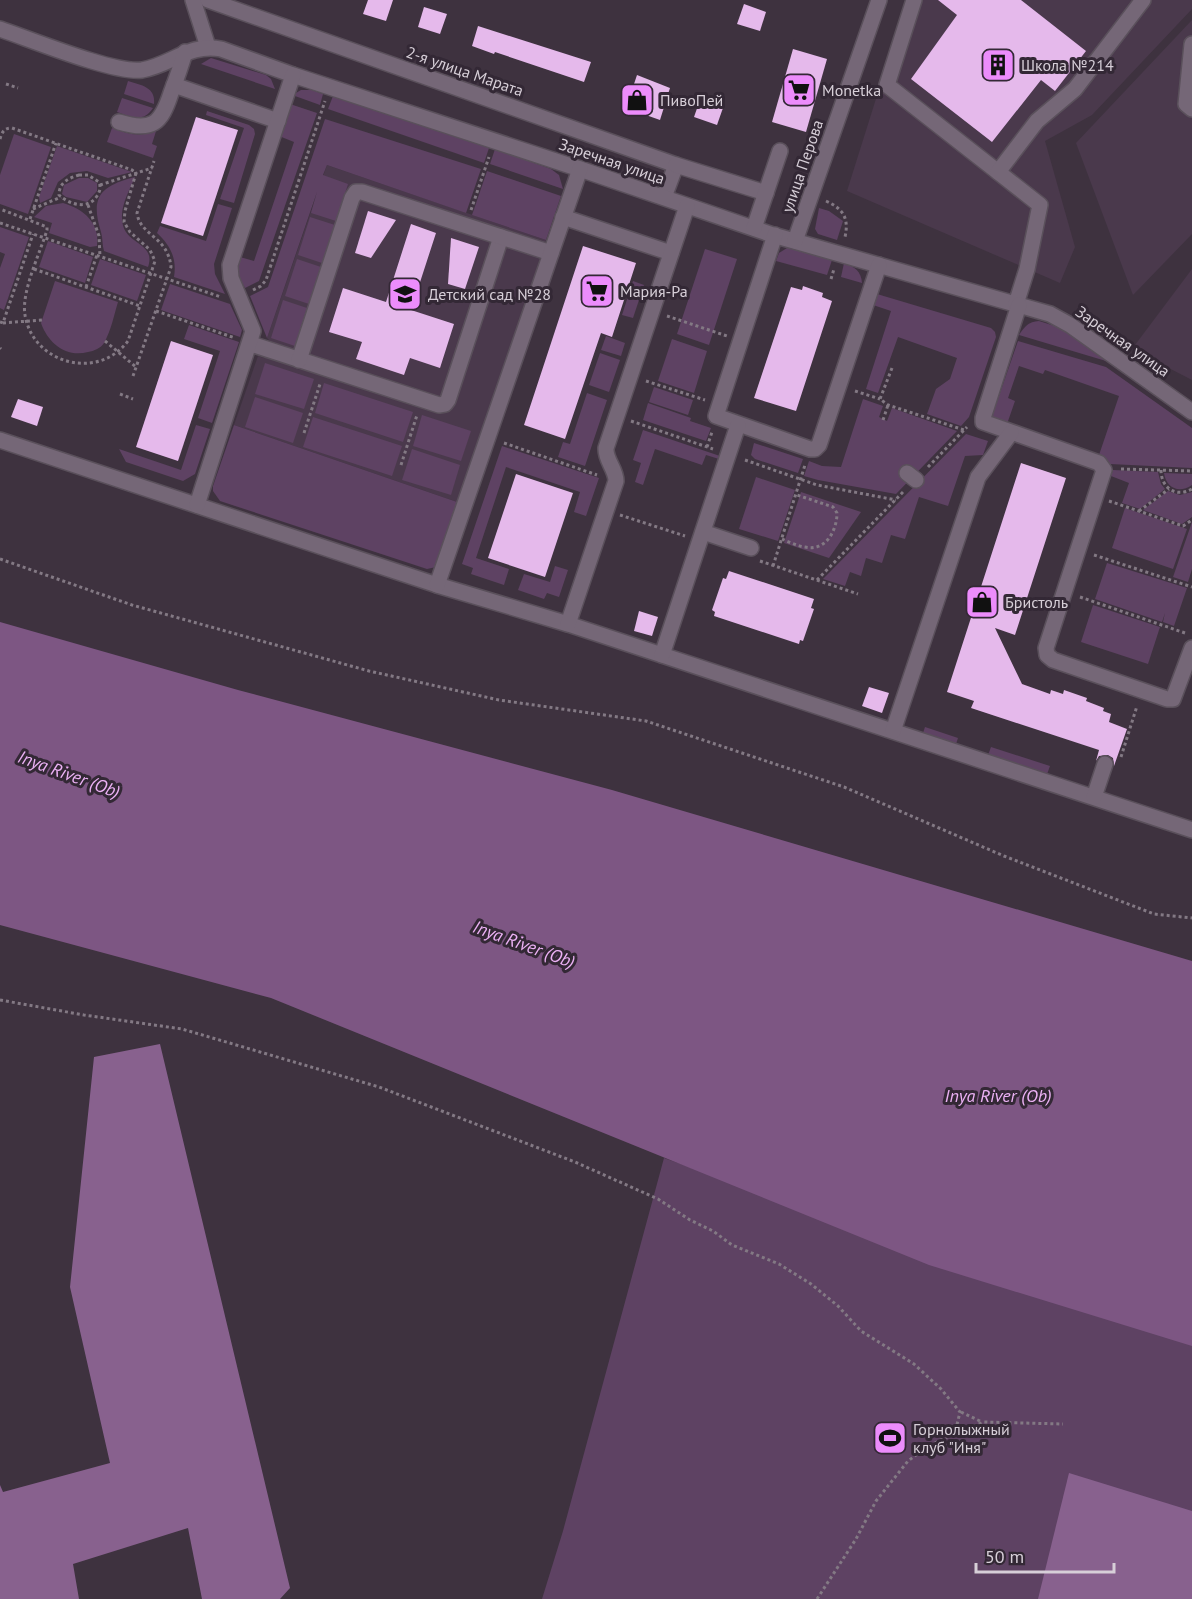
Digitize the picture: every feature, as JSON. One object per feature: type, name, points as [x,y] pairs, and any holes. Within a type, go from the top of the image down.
[{"type":"street","points":[[193,0],[208,47]]},
{"type":"street","name":"2-я улица Марата","points":[[208,0],[676,165],[766,193]]},
{"type":"street","name":"улица Перова","points":[[795,241],[879,0]]},
{"type":"street","points":[[914,0],[887,85],[1040,205],[1018,305],[983,418],[984,422],[1099,463],[1104,470],[1046,648],[1047,655],[1053,660],[1167,699],[1173,699],[1192,648]]},
{"type":"street","points":[[998,172],[1037,122],[1075,89],[1143,0]]},
{"type":"street","name":"Заречная улица","points":[[0,29],[125,69],[141,70],[158,65],[185,52],[208,47],[221,49],[775,235],[1050,314],[1070,325],[1192,412]]},
{"type":"street","points":[[1192,44],[1186,104],[1192,109]]},
{"type":"street","points":[[119,122],[135,127],[157,122],[165,113],[185,52]]},
{"type":"street","points":[[197,505],[253,331],[229,272],[293,75]]},
{"type":"street","points":[[174,85],[278,121]]},
{"type":"street","points":[[754,228],[780,151]]},
{"type":"street","points":[[664,197],[676,165]]},
{"type":"street","points":[[437,585],[580,169]]},
{"type":"street","points":[[300,360],[352,198],[356,192],[551,253]]},
{"type":"street","points":[[568,624],[616,481],[606,453],[687,206]]},
{"type":"street","points":[[563,217],[671,253]]},
{"type":"street","points":[[775,235],[716,416],[738,426],[810,450],[819,445],[879,265]]},
{"type":"street","points":[[250,344],[439,405],[445,404],[501,237]]},
{"type":"street","points":[[662,655],[738,426]]},
{"type":"street","points":[[893,731],[978,477],[1011,433]]},
{"type":"street","points":[[0,440],[437,585],[568,624],[1192,830]]},
{"type":"street","points":[[703,532],[751,548]]},
{"type":"street","points":[[1094,797],[1111,765]]},
{"type":"path","points":[[6,84],[18,88]]},
{"type":"path","points":[[248,292],[261,286],[266,280],[330,87]]},
{"type":"path","points":[[0,139],[7,128],[12,128],[136,173]]},
{"type":"path","points":[[469,214],[494,141]]},
{"type":"path","points":[[30,219],[56,143]]},
{"type":"path","points":[[133,376],[171,267],[170,257],[165,247],[138,220],[136,213],[154,161]]},
{"type":"path","points":[[100,185],[152,168]]},
{"type":"path","points":[[0,209],[47,227],[24,299],[26,321],[30,331],[41,347],[56,358],[70,363],[84,364],[101,361],[118,352],[128,340],[155,261],[150,250],[130,232],[124,222],[124,212],[136,173]]},
{"type":"path","points":[[33,209],[61,197],[81,205],[88,205],[99,192],[100,185],[96,178],[88,175],[70,178],[62,183],[59,189],[61,197]]},
{"type":"path","points":[[818,198],[830,202],[846,218],[848,224],[844,242]]},
{"type":"path","points":[[86,287],[99,256],[99,236],[88,205]]},
{"type":"path","points":[[0,223],[231,300]]},
{"type":"path","points":[[33,234],[1,322],[42,320]]},
{"type":"path","points":[[34,269],[140,306]]},
{"type":"path","points":[[155,311],[250,344]]},
{"type":"path","points":[[652,311],[740,340]]},
{"type":"path","points":[[105,341],[136,367]]},
{"type":"path","points":[[304,433],[325,368]]},
{"type":"path","points":[[880,399],[892,368]]},
{"type":"path","points":[[630,375],[718,405]]},
{"type":"path","points":[[862,393],[880,399],[888,405],[964,430]]},
{"type":"path","points":[[120,394],[133,399]]},
{"type":"path","points":[[401,465],[422,399]]},
{"type":"path","points":[[883,420],[888,405]]},
{"type":"path","points":[[617,416],[817,485],[896,500]]},
{"type":"path","points":[[817,580],[896,500],[911,476],[970,424],[984,422]]},
{"type":"path","points":[[488,438],[616,481]]},
{"type":"path","points":[[773,566],[810,450]]},
{"type":"path","points":[[1104,470],[1114,468],[1192,471]]},
{"type":"path","points":[[1161,470],[1164,483],[1169,489],[1180,493],[1192,489]]},
{"type":"path","points":[[1139,511],[1169,489]]},
{"type":"path","points":[[782,539],[807,548],[816,548],[832,535],[837,521],[837,513],[833,507],[796,495]]},
{"type":"path","points":[[1096,496],[1183,525],[1192,520]]},
{"type":"path","points":[[1078,550],[1192,587]]},
{"type":"path","points":[[0,559],[132,605],[369,671],[500,700],[646,721],[844,787],[1004,856],[1154,914],[1192,918]]},
{"type":"path","points":[[1064,592],[1192,635]]},
{"type":"path","points":[[1111,765],[1143,690]]},
{"type":"path","points":[[0,1000],[182,1029],[380,1087],[575,1162],[658,1199],[732,1245],[779,1264],[811,1284],[838,1306],[861,1331],[914,1364],[941,1389],[960,1412],[984,1422],[1063,1424]]},
{"type":"path","points":[[955,1433],[960,1412]]},
{"type":"path","points":[[817,1599],[856,1539],[876,1501],[908,1461],[927,1447],[984,1422]]},
{"type":"shaded area","points":[[907,0],[1192,0],[1192,9],[1092,115],[1045,141],[1075,247],[1060,283],[847,191]]},
{"type":"shaded area","points":[[1192,20],[1192,234],[1133,295],[1076,143]]},
{"type":"shaded area","points":[[211,58],[266,75],[271,79],[275,89],[201,64]]},
{"type":"shaded area","points":[[128,81],[150,90],[154,104],[124,94]]},
{"type":"shaded area","points":[[301,90],[312,90],[323,94],[320,105],[295,96]]},
{"type":"shaded area","points":[[333,96],[489,148],[484,163],[328,109]]},
{"type":"shaded area","points":[[122,98],[153,108],[145,116],[137,118],[128,116],[117,112]]},
{"type":"shaded area","points":[[290,104],[317,113],[259,281],[245,288],[238,273],[240,257],[254,261],[294,142],[279,136]]},
{"type":"shaded area","points":[[207,111],[249,125],[254,129],[255,134],[234,203],[220,199],[244,128],[206,115]]},
{"type":"shaded area","points":[[325,119],[481,169],[466,213],[327,165],[323,175],[348,184],[336,221],[311,213],[317,192],[267,338],[250,296],[268,287]]},
{"type":"shaded area","points":[[112,128],[129,134],[140,134],[157,128],[152,144],[157,146],[153,158],[107,142]]},
{"type":"shaded area","points":[[14,134],[51,147],[28,214],[0,204],[0,175]]},
{"type":"shaded area","points":[[57,146],[132,172],[108,178],[87,171],[70,173],[58,182],[51,198],[40,203],[39,197]]},
{"type":"shaded area","points":[[495,149],[551,169],[559,175],[563,189],[490,164]]},
{"type":"shaded area","name":"Детский сад №28","points":[[327,165],[546,240],[460,503],[234,425],[258,356],[264,358],[268,349],[270,341],[267,338]]},
{"type":"shaded area","points":[[487,171],[561,196],[546,240],[472,215]]},
{"type":"shaded area","points":[[135,177],[124,202],[123,227],[127,234],[148,252],[148,267],[104,251],[98,220],[98,202],[106,189],[113,184]]},
{"type":"shaded area","points":[[79,178],[88,178],[97,183],[97,191],[87,202],[62,194],[64,185]]},
{"type":"shaded area","points":[[63,203],[78,209],[89,218],[96,230],[97,246],[90,247],[49,233],[52,223],[34,217],[46,206]]},
{"type":"shaded area","points":[[218,204],[232,208],[214,264],[215,274],[225,294],[174,277],[175,264],[172,253],[157,233],[160,226],[206,241]]},
{"type":"shaded area","points":[[819,208],[829,211],[843,221],[837,240],[818,234],[815,229]]},
{"type":"shaded area","points":[[310,217],[335,225],[322,263],[298,255]]},
{"type":"shaded area","points":[[0,227],[29,237],[4,310],[0,308],[0,268],[5,254],[0,252]]},
{"type":"shaded area","points":[[48,241],[93,257],[85,283],[39,267]]},
{"type":"shaded area","points":[[787,248],[795,248],[832,260],[827,275],[776,261],[779,253]]},
{"type":"shaded area","points":[[705,249],[737,259],[709,345],[677,334]]},
{"type":"shaded area","points":[[100,259],[146,275],[137,301],[91,285]]},
{"type":"shaded area","points":[[297,259],[321,267],[309,304],[285,296]]},
{"type":"shaded area","points":[[844,263],[857,270],[862,283],[841,277]]},
{"type":"shaded area","points":[[1192,269],[1192,380],[1132,349]]},
{"type":"shaded area","points":[[55,281],[118,302],[109,333],[99,348],[88,352],[72,353],[53,343],[48,337],[41,323]]},
{"type":"shaded area","points":[[633,281],[644,285],[633,318],[622,315]]},
{"type":"shaded area","points":[[170,284],[230,304],[242,330],[240,337],[161,310]]},
{"type":"shaded area","points":[[877,294],[991,328],[995,332],[996,337],[969,417],[961,426],[927,414],[936,389],[950,379],[957,358],[898,337],[878,393],[866,389],[891,311],[873,305]]},
{"type":"shaded area","points":[[283,300],[307,308],[295,346],[271,338]]},
{"type":"shaded area","points":[[1039,321],[1061,328],[1106,361],[1019,335],[1027,325]]},
{"type":"shaded area","points":[[189,325],[239,342],[212,423],[198,418],[220,351],[184,339]]},
{"type":"shaded area","points":[[606,336],[625,343],[621,356],[601,350]]},
{"type":"shaded area","points":[[672,339],[707,351],[694,393],[658,381]]},
{"type":"shaded area","points":[[1018,341],[1106,367],[1192,428],[1192,468],[1110,464],[1099,455],[1119,396],[1045,370],[1043,374],[1019,366],[1008,398],[1015,401],[1007,424],[991,419]]},
{"type":"shaded area","points":[[600,353],[620,360],[609,392],[589,385]]},
{"type":"shaded area","points":[[265,363],[314,379],[304,409],[255,394]]},
{"type":"shaded area","points":[[324,383],[413,412],[403,442],[315,413]]},
{"type":"shaded area","points":[[654,387],[693,400],[688,415],[649,402]]},
{"type":"shaded area","points":[[587,393],[607,400],[585,466],[558,457],[563,442],[570,444]]},
{"type":"shaded area","points":[[255,397],[303,413],[293,443],[245,427]]},
{"type":"shaded area","points":[[863,399],[883,406],[879,417],[887,421],[892,408],[957,431],[896,494],[804,476],[809,461],[822,466],[841,467]]},
{"type":"shaded area","points":[[648,403],[691,418],[690,421],[711,428],[706,441],[643,420]]},
{"type":"shaded area","points":[[422,415],[471,431],[461,461],[413,446]]},
{"type":"shaded area","points":[[313,417],[402,446],[392,476],[303,447]]},
{"type":"shaded area","points":[[196,425],[210,429],[195,474],[183,481],[126,462],[119,449],[181,470]]},
{"type":"shaded area","points":[[234,425],[460,503],[436,567],[427,569],[220,501],[213,491],[213,486]]},
{"type":"shaded area","points":[[643,430],[720,456],[719,459],[706,455],[702,465],[655,449],[643,485],[635,482],[641,463],[633,460]]},
{"type":"shaded area","points":[[966,434],[988,441],[983,455],[965,456],[948,506],[919,497],[905,539],[891,535],[882,563],[866,558],[861,576],[850,572],[845,586],[823,579]]},
{"type":"shaded area","points":[[754,443],[803,459],[798,473],[755,459],[751,455]]},
{"type":"shaded area","points":[[502,446],[599,478],[586,516],[574,512],[580,492],[506,467],[476,558],[509,569],[504,585],[471,574],[473,568],[462,564]]},
{"type":"shaded area","points":[[412,449],[460,465],[451,495],[402,480]]},
{"type":"shaded area","points":[[1113,470],[1158,472],[1165,489],[1140,509],[1122,503],[1129,483],[1111,476]]},
{"type":"shaded area","points":[[1164,473],[1192,474],[1192,485],[1182,489],[1174,488],[1167,482]]},
{"type":"shaded area","points":[[756,477],[795,490],[778,541],[739,529]]},
{"type":"shaded area","points":[[1168,491],[1180,495],[1192,492],[1192,517],[1182,524],[1143,510]]},
{"type":"shaded area","points":[[801,492],[861,512],[829,558],[784,543]]},
{"type":"shaded area","points":[[1125,508],[1187,529],[1173,569],[1112,548]]},
{"type":"shaded area","points":[[1192,522],[1192,569],[1188,582],[1173,577]]},
{"type":"shaded area","points":[[1107,563],[1187,588],[1174,626],[1163,622],[1165,613],[1162,622],[1095,599]]},
{"type":"shaded area","points":[[555,566],[568,570],[559,597],[547,593],[544,599],[518,590],[524,574],[550,582]]},
{"type":"shaded area","points":[[1093,605],[1160,627],[1148,664],[1081,642]]},
{"type":"shaded area","points":[[925,727],[958,738],[955,747],[923,733]]},
{"type":"shaded area","points":[[991,747],[1050,766],[1046,777],[987,758]]},
{"type":"shaded area","points":[[160,1044],[290,1588],[280,1599],[202,1599],[188,1528],[73,1564],[79,1599],[0,1599],[0,1485],[3,1492],[110,1463],[70,1287],[94,1057]]},
{"type":"shaded area","name":"Горнолыжный клуб \"Иня\"","points":[[664,1158],[1192,1345],[1192,1599],[542,1599],[563,1531]]},
{"type":"shaded area","points":[[1069,1473],[1192,1511],[1192,1599],[1038,1599]]},
{"type":"water","name":"Inya River (Ob)","points":[[0,622],[238,690],[612,790],[1192,961],[1192,1346],[929,1265],[271,998],[0,925]]},
{"type":"building","points":[[368,0],[393,0],[386,21],[363,14]]},
{"type":"building","name":"Школа №214","points":[[938,0],[1021,0],[1086,51],[1055,91],[1041,80],[992,142],[911,79],[957,15]]},
{"type":"building","points":[[744,4],[766,12],[760,31],[737,24]]},
{"type":"building","points":[[424,7],[447,14],[440,34],[418,27]]},
{"type":"building","points":[[478,26],[591,62],[584,82],[472,46]]},
{"type":"building","name":"Monetka","points":[[793,49],[827,59],[806,132],[772,122]]},
{"type":"building","points":[[637,75],[670,88],[660,120],[626,108]]},
{"type":"building","points":[[701,97],[724,105],[717,125],[694,117]]},
{"type":"building","points":[[196,117],[238,130],[203,236],[161,223]]},
{"type":"building","points":[[368,211],[396,220],[371,258],[355,253]]},
{"type":"building","points":[[411,224],[436,233],[411,310],[454,324],[440,368],[410,358],[404,375],[356,359],[362,342],[329,332],[343,288],[386,302]]},
{"type":"building","points":[[451,238],[479,247],[465,289],[448,284]]},
{"type":"building","points":[[583,246],[636,263],[612,337],[601,333],[565,439],[524,425]]},
{"type":"building","points":[[803,286],[823,293],[822,297],[832,301],[796,411],[754,398],[791,287],[802,290]]},
{"type":"building","points":[[171,341],[213,355],[178,461],[136,447]]},
{"type":"building","points":[[18,399],[43,407],[37,426],[11,417]]},
{"type":"building","points":[[1021,463],[1066,478],[1015,635],[995,628],[1022,684],[1050,694],[1051,690],[1063,694],[1064,690],[1087,698],[1086,701],[1104,708],[1103,711],[1111,714],[1109,722],[1127,729],[1114,766],[1113,758],[1108,755],[1099,756],[1096,761],[1099,750],[971,708],[974,701],[947,692]]},
{"type":"building","points":[[516,474],[573,493],[545,577],[488,558]]},
{"type":"building","points":[[729,571],[814,599],[811,608],[814,609],[803,641],[800,640],[799,644],[714,616],[715,612],[712,610],[723,578],[726,579]]},
{"type":"building","points":[[639,611],[658,617],[652,636],[634,631]]},
{"type":"building","points":[[869,687],[889,693],[882,713],[862,706]]},
{"type":"place","name":"Школа №214","points":[[998,65]]},
{"type":"place","name":"Monetka","points":[[799,90]]},
{"type":"place","name":"ПивоПей","points":[[637,100]]},
{"type":"place","name":"Мария-Ра","points":[[597,291]]},
{"type":"place","name":"Детский сад №28","points":[[405,294]]},
{"type":"place","name":"Бристоль","points":[[982,602]]},
{"type":"place","name":"Горнолыжный клуб \"Иня\"","points":[[890,1438]]}]
